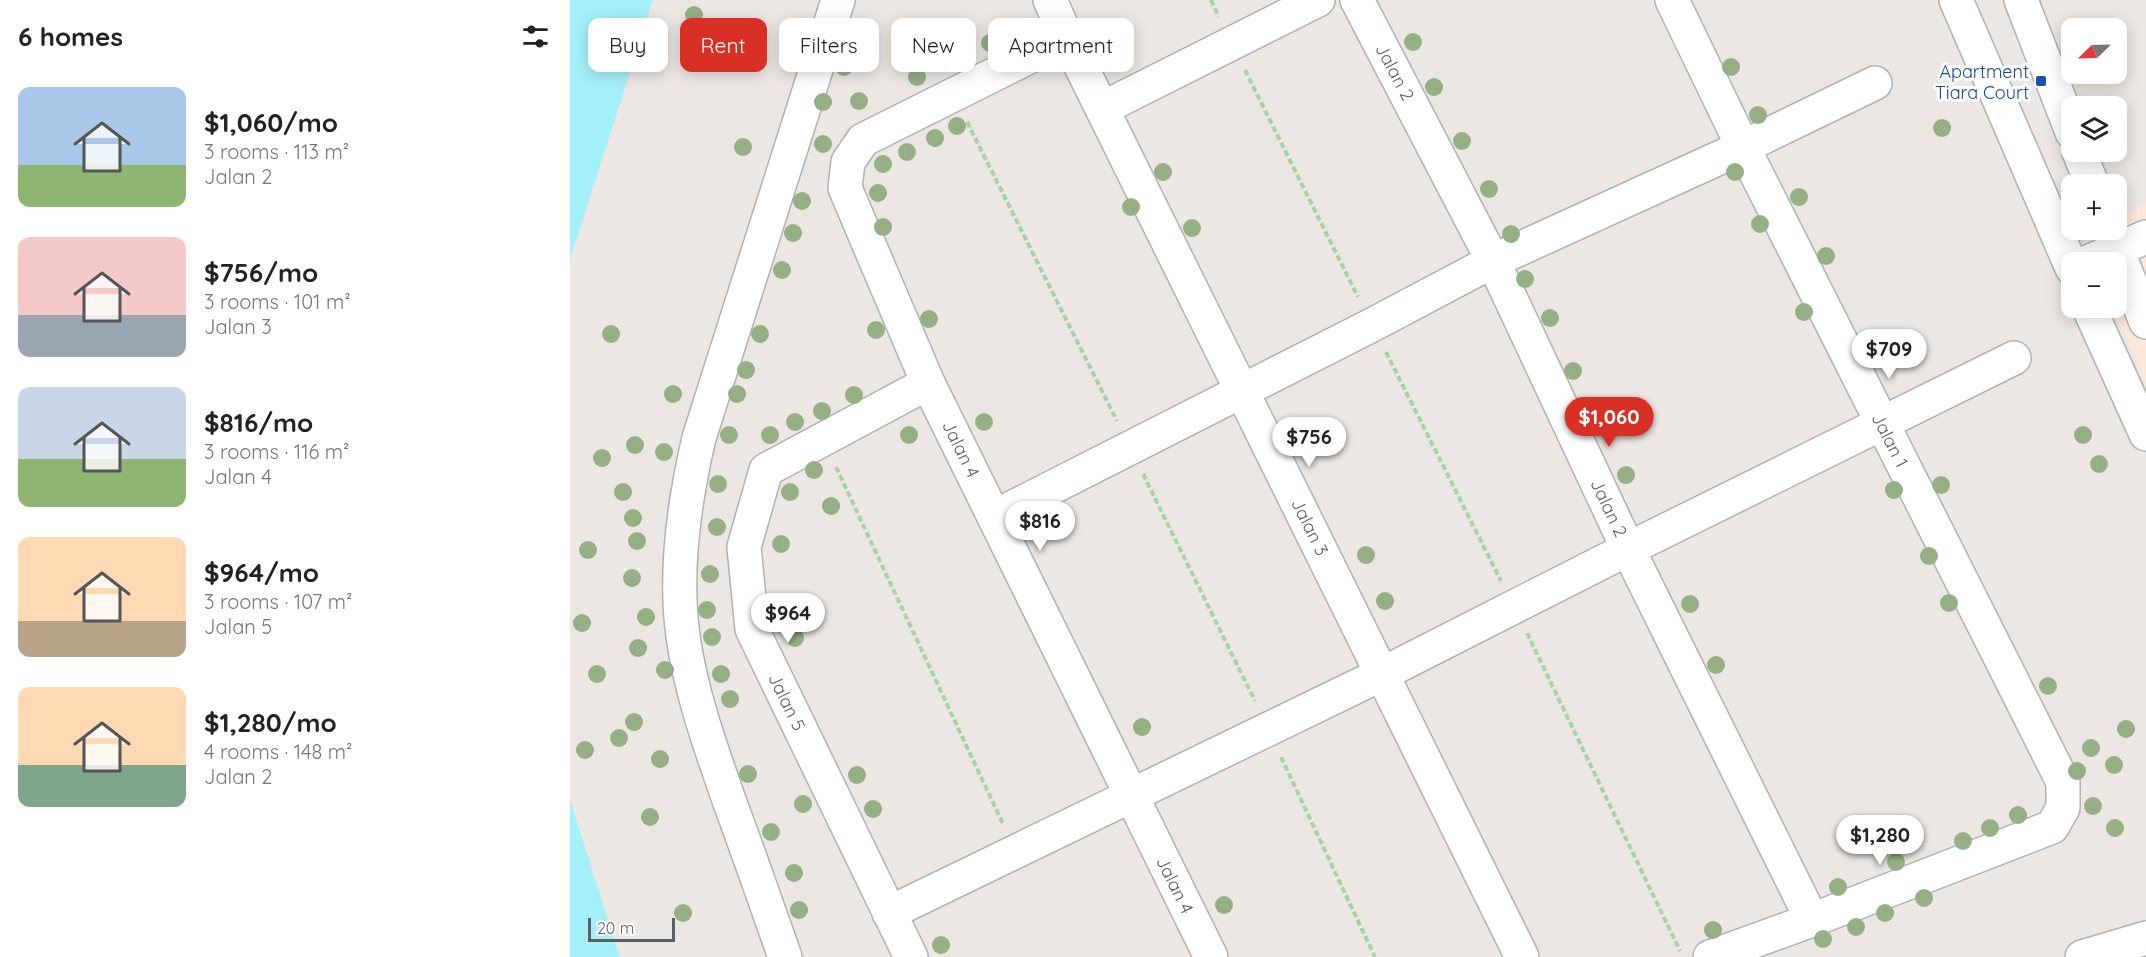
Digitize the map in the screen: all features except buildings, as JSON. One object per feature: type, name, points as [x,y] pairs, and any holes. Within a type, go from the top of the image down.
[{"type":"street","points":[[785,957],[714,759],[689,674],[683,634],[680,573],[684,518],[690,476],[699,438],[837,0]]},
{"type":"street","name":"Jalan 3","points":[[1050,0],[1058,18]]},
{"type":"street","points":[[1102,108],[1318,0]]},
{"type":"street","name":"Jalan 2","points":[[1357,0],[1493,261],[1628,549],[1812,920]]},
{"type":"street","name":"Jalan 1","points":[[1672,0],[1743,147],[2063,782],[2063,808],[2052,827],[1812,920]]},
{"type":"street","points":[[1956,0],[2065,252]]},
{"type":"street","points":[[2021,0],[2061,104]]},
{"type":"street","name":"Jalan 4","points":[[998,72],[863,140],[848,162],[845,188],[928,383],[1211,957]]},
{"type":"street","name":"Jalan 3","points":[[1084,72],[1522,957]]},
{"type":"street","points":[[994,517],[1493,261],[1743,147],[1875,83]]},
{"type":"street","points":[[2146,237],[2104,247],[2146,322]]},
{"type":"street","points":[[2094,318],[2146,434]]},
{"type":"street","points":[[889,914],[1382,674],[2014,358]]},
{"type":"street","name":"Jalan 5","points":[[911,957],[752,629],[744,547],[766,470],[928,383]]},
{"type":"street","points":[[1710,957],[1812,920]]},
{"type":"street","points":[[2082,957],[2146,938]]},
{"type":"path","points":[[1211,0],[1514,606],[1683,957]]},
{"type":"path","points":[[954,94],[1269,729],[1375,957]]},
{"type":"path","points":[[823,439],[1015,852]]},
{"type":"shaded area","points":[[2146,204],[2146,383],[2117,318],[2127,318],[2127,252],[2087,252],[2082,240],[2127,240],[2127,213]]},
{"type":"water","points":[[570,0],[653,0],[647,18],[588,18],[588,72],[630,72],[570,260]]},
{"type":"water","points":[[570,800],[620,957],[570,957]]},
{"type":"place","name":"Apartment Tiara Court","points":[[2041,81]]}]
